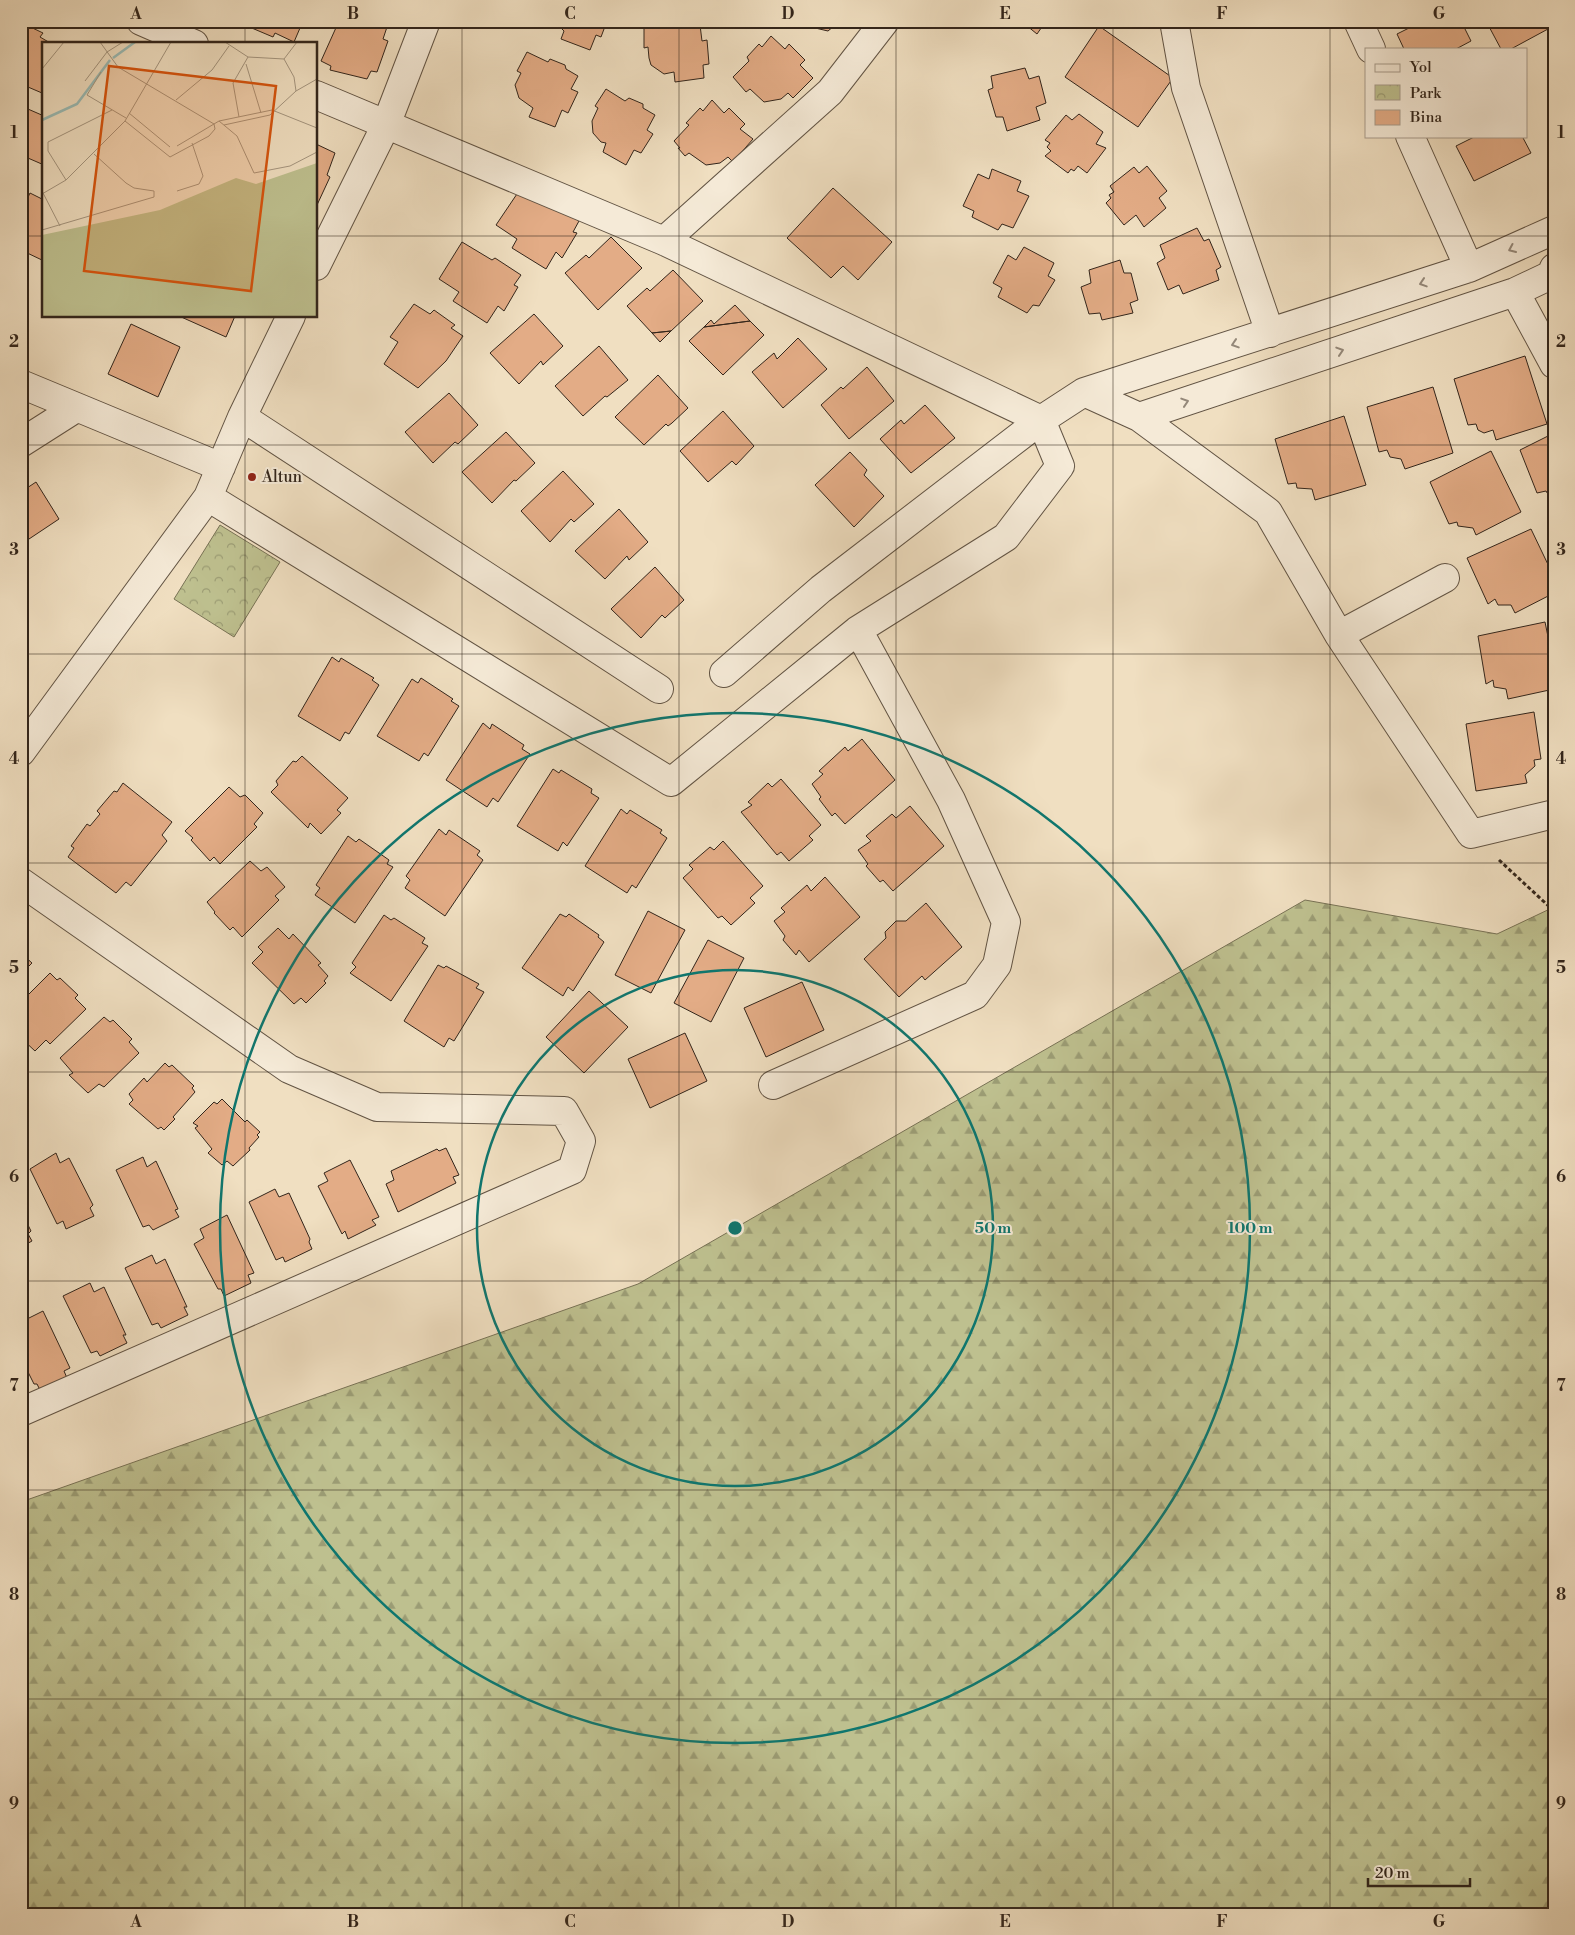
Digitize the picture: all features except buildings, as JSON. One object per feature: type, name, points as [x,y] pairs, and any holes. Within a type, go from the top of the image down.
[{"type":"street","points":[[141,21],[189,42]]},
{"type":"street","points":[[318,262],[386,125],[426,21]]},
{"type":"street","points":[[664,241],[830,92],[886,21]]},
{"type":"street","points":[[1174,21],[1186,88],[1270,333]]},
{"type":"street","points":[[1358,21],[1371,48]]},
{"type":"street","points":[[208,497],[671,782],[858,630],[1006,537],[1060,466],[1041,420],[664,241],[318,97]]},
{"type":"street","points":[[1411,138],[1470,268]]},
{"type":"street","points":[[724,673],[820,590],[1041,420],[1084,392],[1470,268],[1554,230]]},
{"type":"street","points":[[1139,417],[1515,292],[1551,275],[1554,268]]},
{"type":"street","points":[[1515,292],[1554,364]]},
{"type":"street","points":[[21,752],[208,497],[242,417],[290,318]]},
{"type":"street","points":[[21,384],[221,467]]},
{"type":"street","points":[[1084,392],[1139,417],[1268,512],[1339,635],[1471,834],[1554,814]]},
{"type":"street","points":[[21,443],[76,408]]},
{"type":"street","points":[[242,417],[659,689]]},
{"type":"street","points":[[1339,635],[1445,578]]},
{"type":"street","points":[[773,1085],[975,994],[997,965],[1006,922],[951,800],[858,630]]},
{"type":"street","points":[[21,882],[289,1069],[377,1107],[564,1111],[581,1141],[572,1170],[21,1412]]},
{"type":"path","points":[[1471,834],[1554,911]]},
{"type":"green space","points":[[220,525],[280,562],[234,637],[174,599]]},
{"type":"green space","points":[[1305,900],[1497,934],[1554,907],[1554,1914],[21,1914],[21,1502],[638,1284]]},
{"type":"place","name":"Altun","points":[[252,477]]}]
